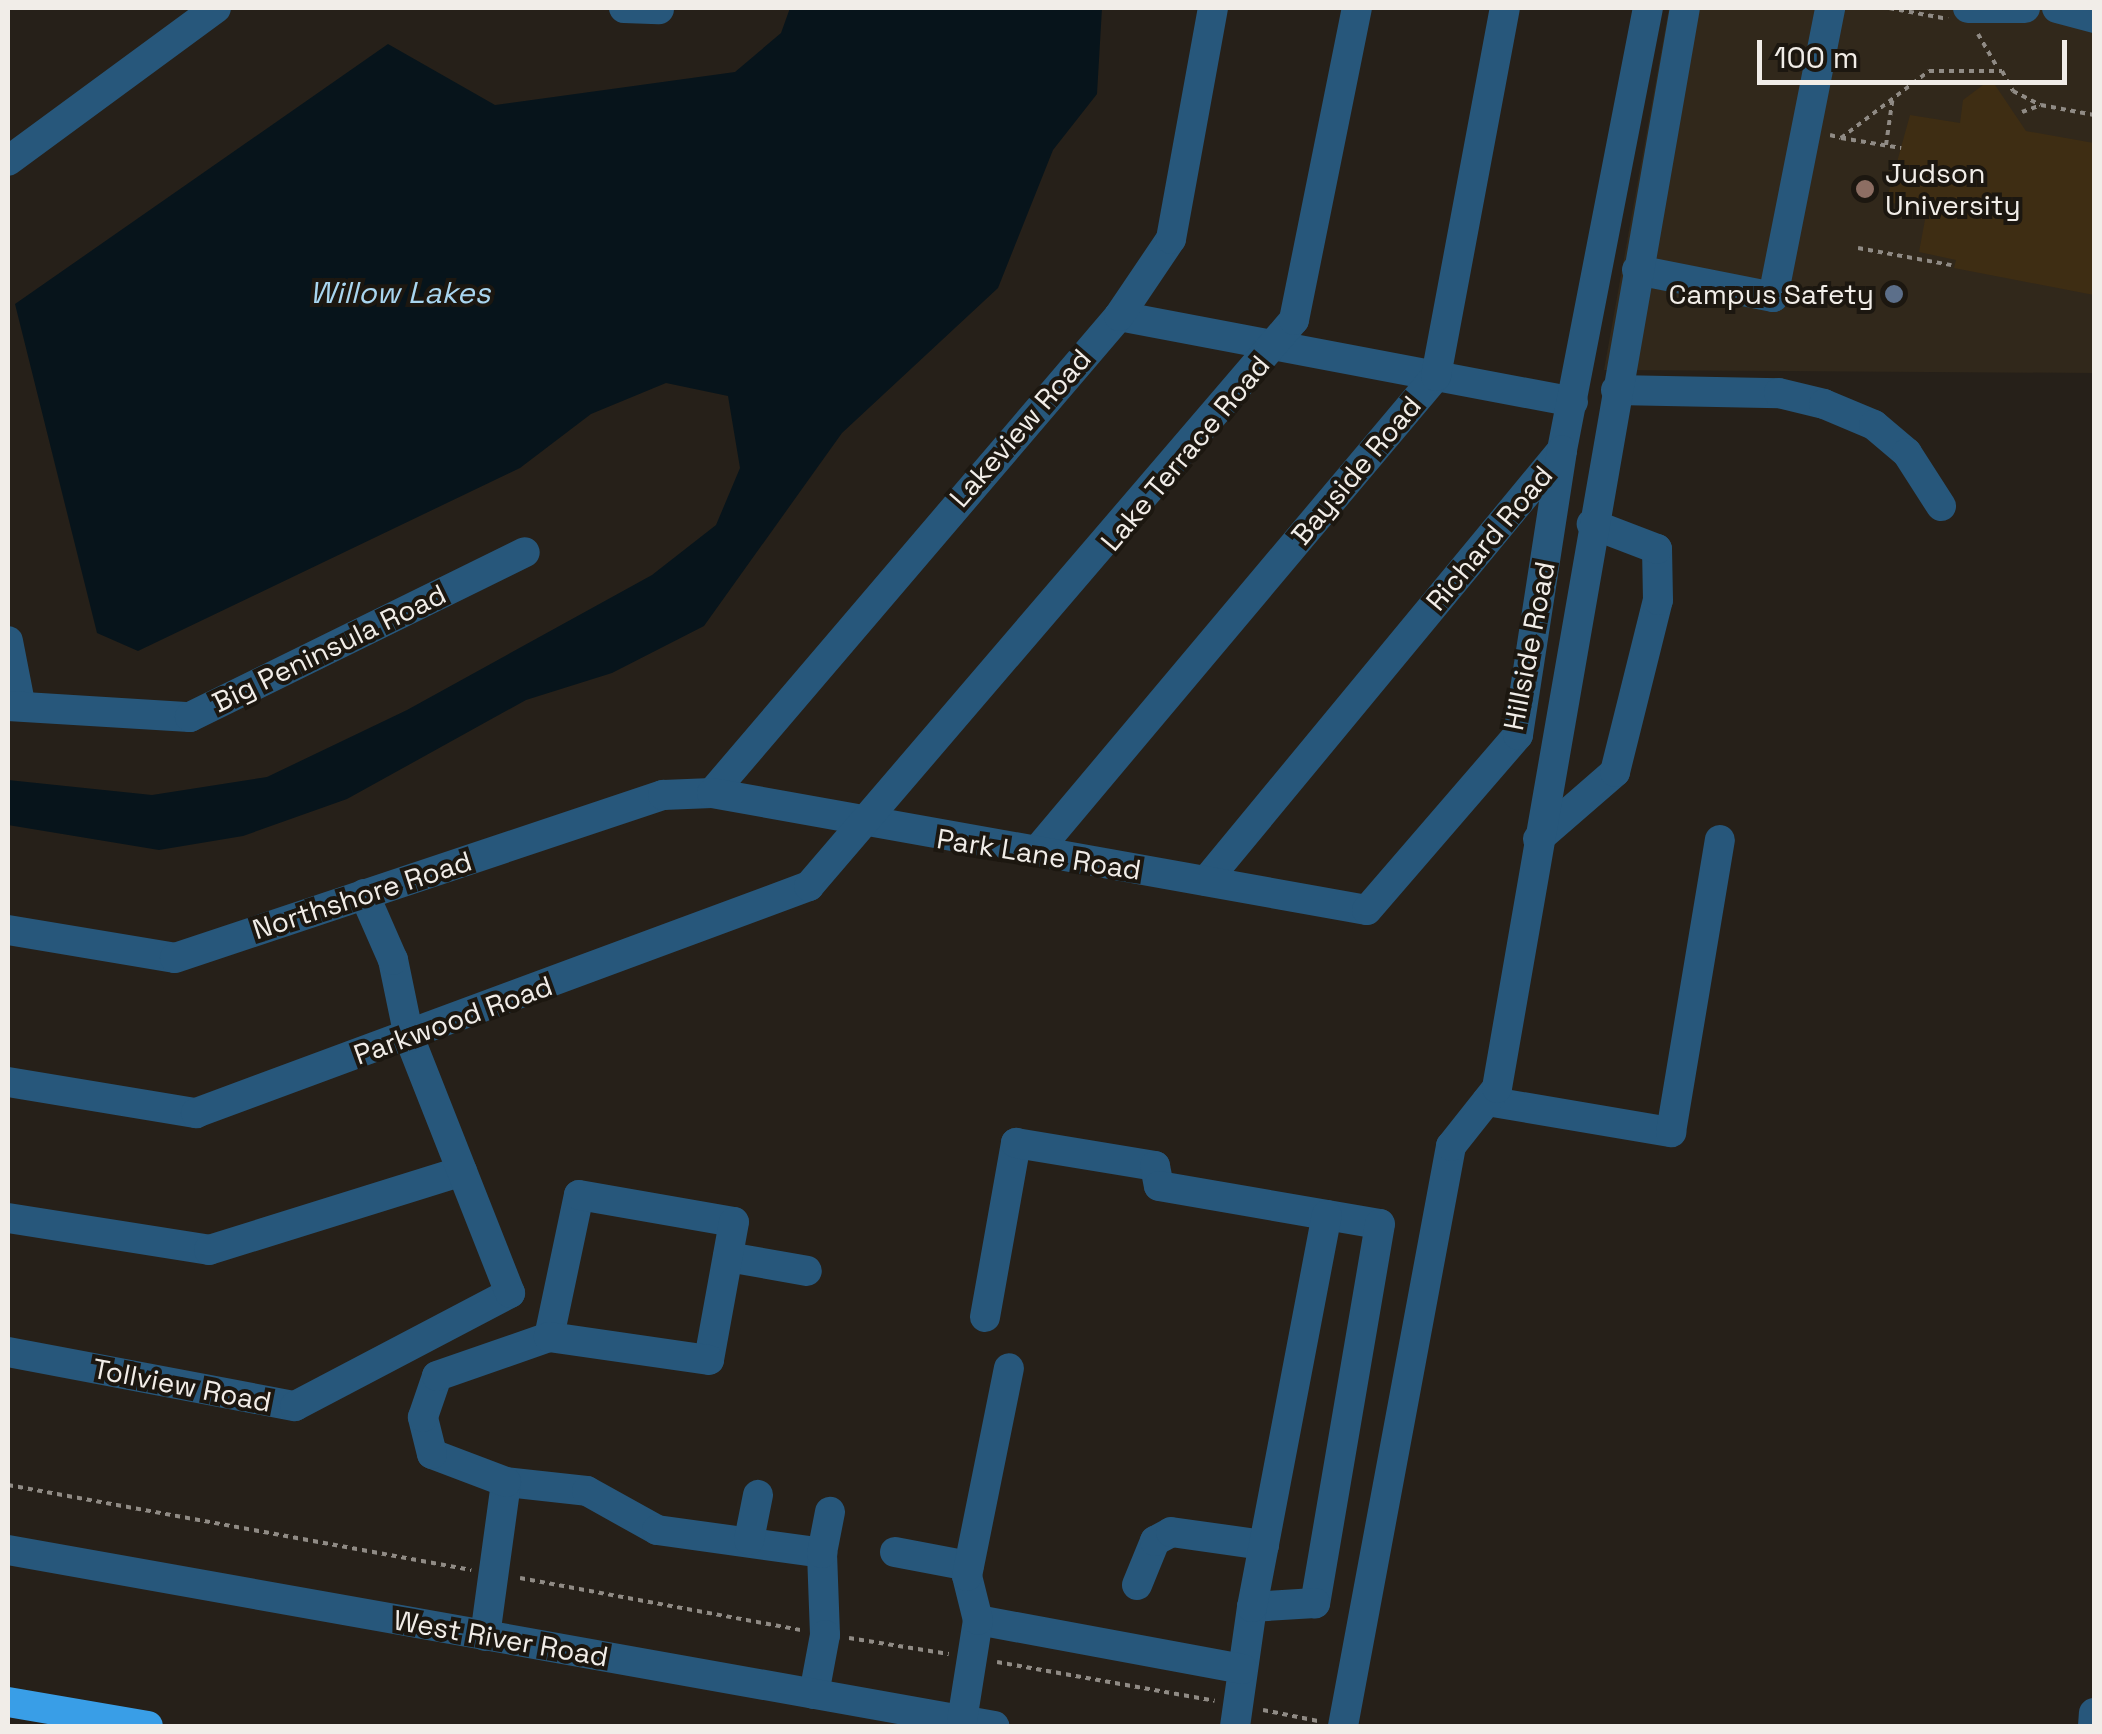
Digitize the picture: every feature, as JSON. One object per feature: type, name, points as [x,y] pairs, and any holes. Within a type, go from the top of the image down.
[{"type":"highway","points":[[8,1702],[148,1726]]},
{"type":"street","points":[[8,161],[216,8]]},
{"type":"street","points":[[624,8],[659,9]]},
{"type":"street","name":"Lakeview Road","points":[[712,793],[1119,316],[1171,239],[1213,8]]},
{"type":"street","name":"Lake Terrace Road","points":[[868,828],[1276,345],[1308,281],[1356,8]]},
{"type":"street","name":"Bayside Road","points":[[1036,852],[1436,376],[1505,8]]},
{"type":"street","name":"Richard Road","points":[[1206,882],[1562,450],[1648,8]]},
{"type":"street","points":[[1344,1726],[1450,1146],[1487,1101],[1538,840],[1685,8]]},
{"type":"street","points":[[1637,270],[1774,298],[1830,8]]},
{"type":"street","points":[[1968,8],[2025,8]]},
{"type":"street","points":[[2057,8],[2094,18]]},
{"type":"street","points":[[1119,316],[1572,402]]},
{"type":"street","points":[[1616,390],[1779,394],[1824,404],[1907,452],[1941,506]]},
{"type":"street","name":"Hillside Road","points":[[1367,910],[1518,735],[1562,450]]},
{"type":"street","points":[[1538,840],[1615,772],[1658,600],[1657,549],[1592,524]]},
{"type":"street","name":"Big Peninsula Road","points":[[14,705],[190,717],[525,552]]},
{"type":"street","points":[[8,641],[14,705]]},
{"type":"street","name":"Park Lane Road","points":[[712,793],[868,828],[1036,852],[1367,910]]},
{"type":"street","name":"Northshore Road","points":[[8,930],[175,958],[663,795],[712,793]]},
{"type":"street","name":"Parkwood Road","points":[[8,1082],[196,1113],[810,886],[868,828]]},
{"type":"street","points":[[1487,1101],[1670,1132],[1720,840]]},
{"type":"street","points":[[8,1218],[210,1250],[462,1170],[410,1037],[394,960],[364,894]]},
{"type":"street","points":[[985,1317],[1016,1142],[1155,1166],[1159,1186],[1380,1224],[1315,1603],[1252,1607]]},
{"type":"street","name":"Tollview Road","points":[[8,1352],[296,1406],[510,1293],[462,1170]]},
{"type":"street","points":[[550,1336],[579,1195],[734,1222],[709,1360],[550,1336],[438,1376],[423,1417],[432,1454],[506,1482],[587,1490],[657,1530],[822,1553]]},
{"type":"street","points":[[1236,1716],[1252,1607],[1326,1214]]},
{"type":"street","points":[[728,1258],[807,1272]]},
{"type":"street","points":[[962,1721],[978,1620],[969,1566],[1009,1368]]},
{"type":"street","points":[[485,1636],[506,1482]]},
{"type":"street","points":[[749,1540],[758,1494]]},
{"type":"street","points":[[814,1694],[825,1634],[822,1553],[830,1512]]},
{"type":"street","points":[[1137,1585],[1155,1541],[1171,1532],[1264,1545]]},
{"type":"street","name":"West River Road","points":[[8,1550],[994,1726]]},
{"type":"street","points":[[895,1552],[969,1566]]},
{"type":"street","points":[[978,1620],[1242,1669]]},
{"type":"street","points":[[2092,1726],[2094,1713]]},
{"type":"path","points":[[1842,138],[1929,71],[1989,68],[2041,105],[2094,115]]},
{"type":"path","points":[[1886,144],[1893,96]]},
{"type":"path","points":[[2022,112],[2041,105]]},
{"type":"path","points":[[1806,129],[1901,148]]},
{"type":"path","points":[[1858,248],[1951,265]]},
{"type":"path","points":[[8,1485],[971,1658],[1236,1716],[1344,1726]]},
{"type":"shaded area","name":"Judson University","points":[[1669,8],[2094,8],[2094,373],[1604,370]]},
{"type":"water","name":"Willow Lakes","points":[[790,8],[1102,8],[1097,94],[1053,150],[998,288],[842,433],[704,626],[612,673],[526,700],[347,799],[243,836],[159,850],[8,825],[8,780],[152,795],[267,777],[407,710],[652,575],[716,525],[740,468],[728,396],[666,383],[591,414],[520,468],[138,651],[97,633],[15,304],[388,44],[495,105],[735,72],[781,33]]},
{"type":"building","points":[[1991,79],[2026,131],[2094,143],[2094,295],[1954,268],[1956,260],[1919,252],[1927,209],[1886,202],[1910,115],[1960,123],[1963,100]]},
{"type":"place","name":"Judson University","points":[[1865,189]]},
{"type":"place","name":"Campus Safety","points":[[1894,294]]}]
